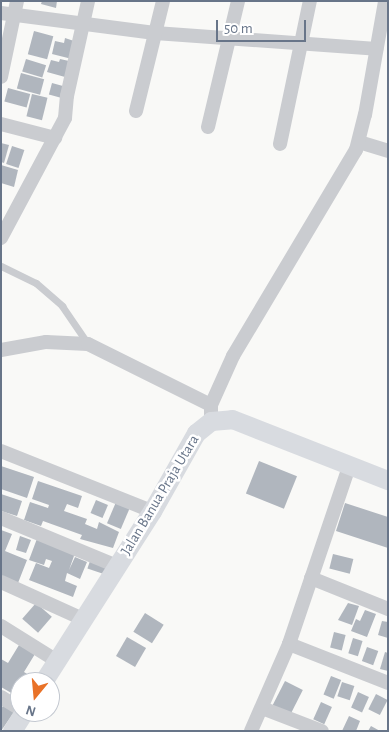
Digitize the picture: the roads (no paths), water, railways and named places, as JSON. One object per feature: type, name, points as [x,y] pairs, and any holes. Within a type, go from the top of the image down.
[{"type":"street","points":[[1,238],[65,118],[67,96],[88,1]]},
{"type":"street","points":[[136,111],[163,1]]},
{"type":"street","points":[[208,127],[238,1]]},
{"type":"street","points":[[280,144],[310,1]]},
{"type":"street","points":[[1,350],[46,342],[88,344],[211,413],[233,356],[327,203],[359,142],[385,1]]},
{"type":"street","points":[[1,77],[11,10],[84,24],[156,33],[376,49]]},
{"type":"street","points":[[1,124],[55,138]]},
{"type":"street","points":[[359,142],[388,151]]},
{"type":"street","name":"Jalan Banua Praja Utara","points":[[50,672],[152,511],[196,433],[211,413],[232,419],[349,467],[388,480]]},
{"type":"street","points":[[1,451],[152,511]]},
{"type":"street","points":[[251,731],[289,644],[349,467]]},
{"type":"street","points":[[1,518],[117,566]]},
{"type":"street","points":[[311,578],[388,608]]},
{"type":"street","points":[[1,582],[83,619]]},
{"type":"street","points":[[1,626],[57,661]]},
{"type":"street","points":[[289,644],[388,682]]},
{"type":"street","points":[[262,708],[322,731]]},
{"type":"lane","points":[[1,266],[36,283],[62,306],[88,344]]}]
